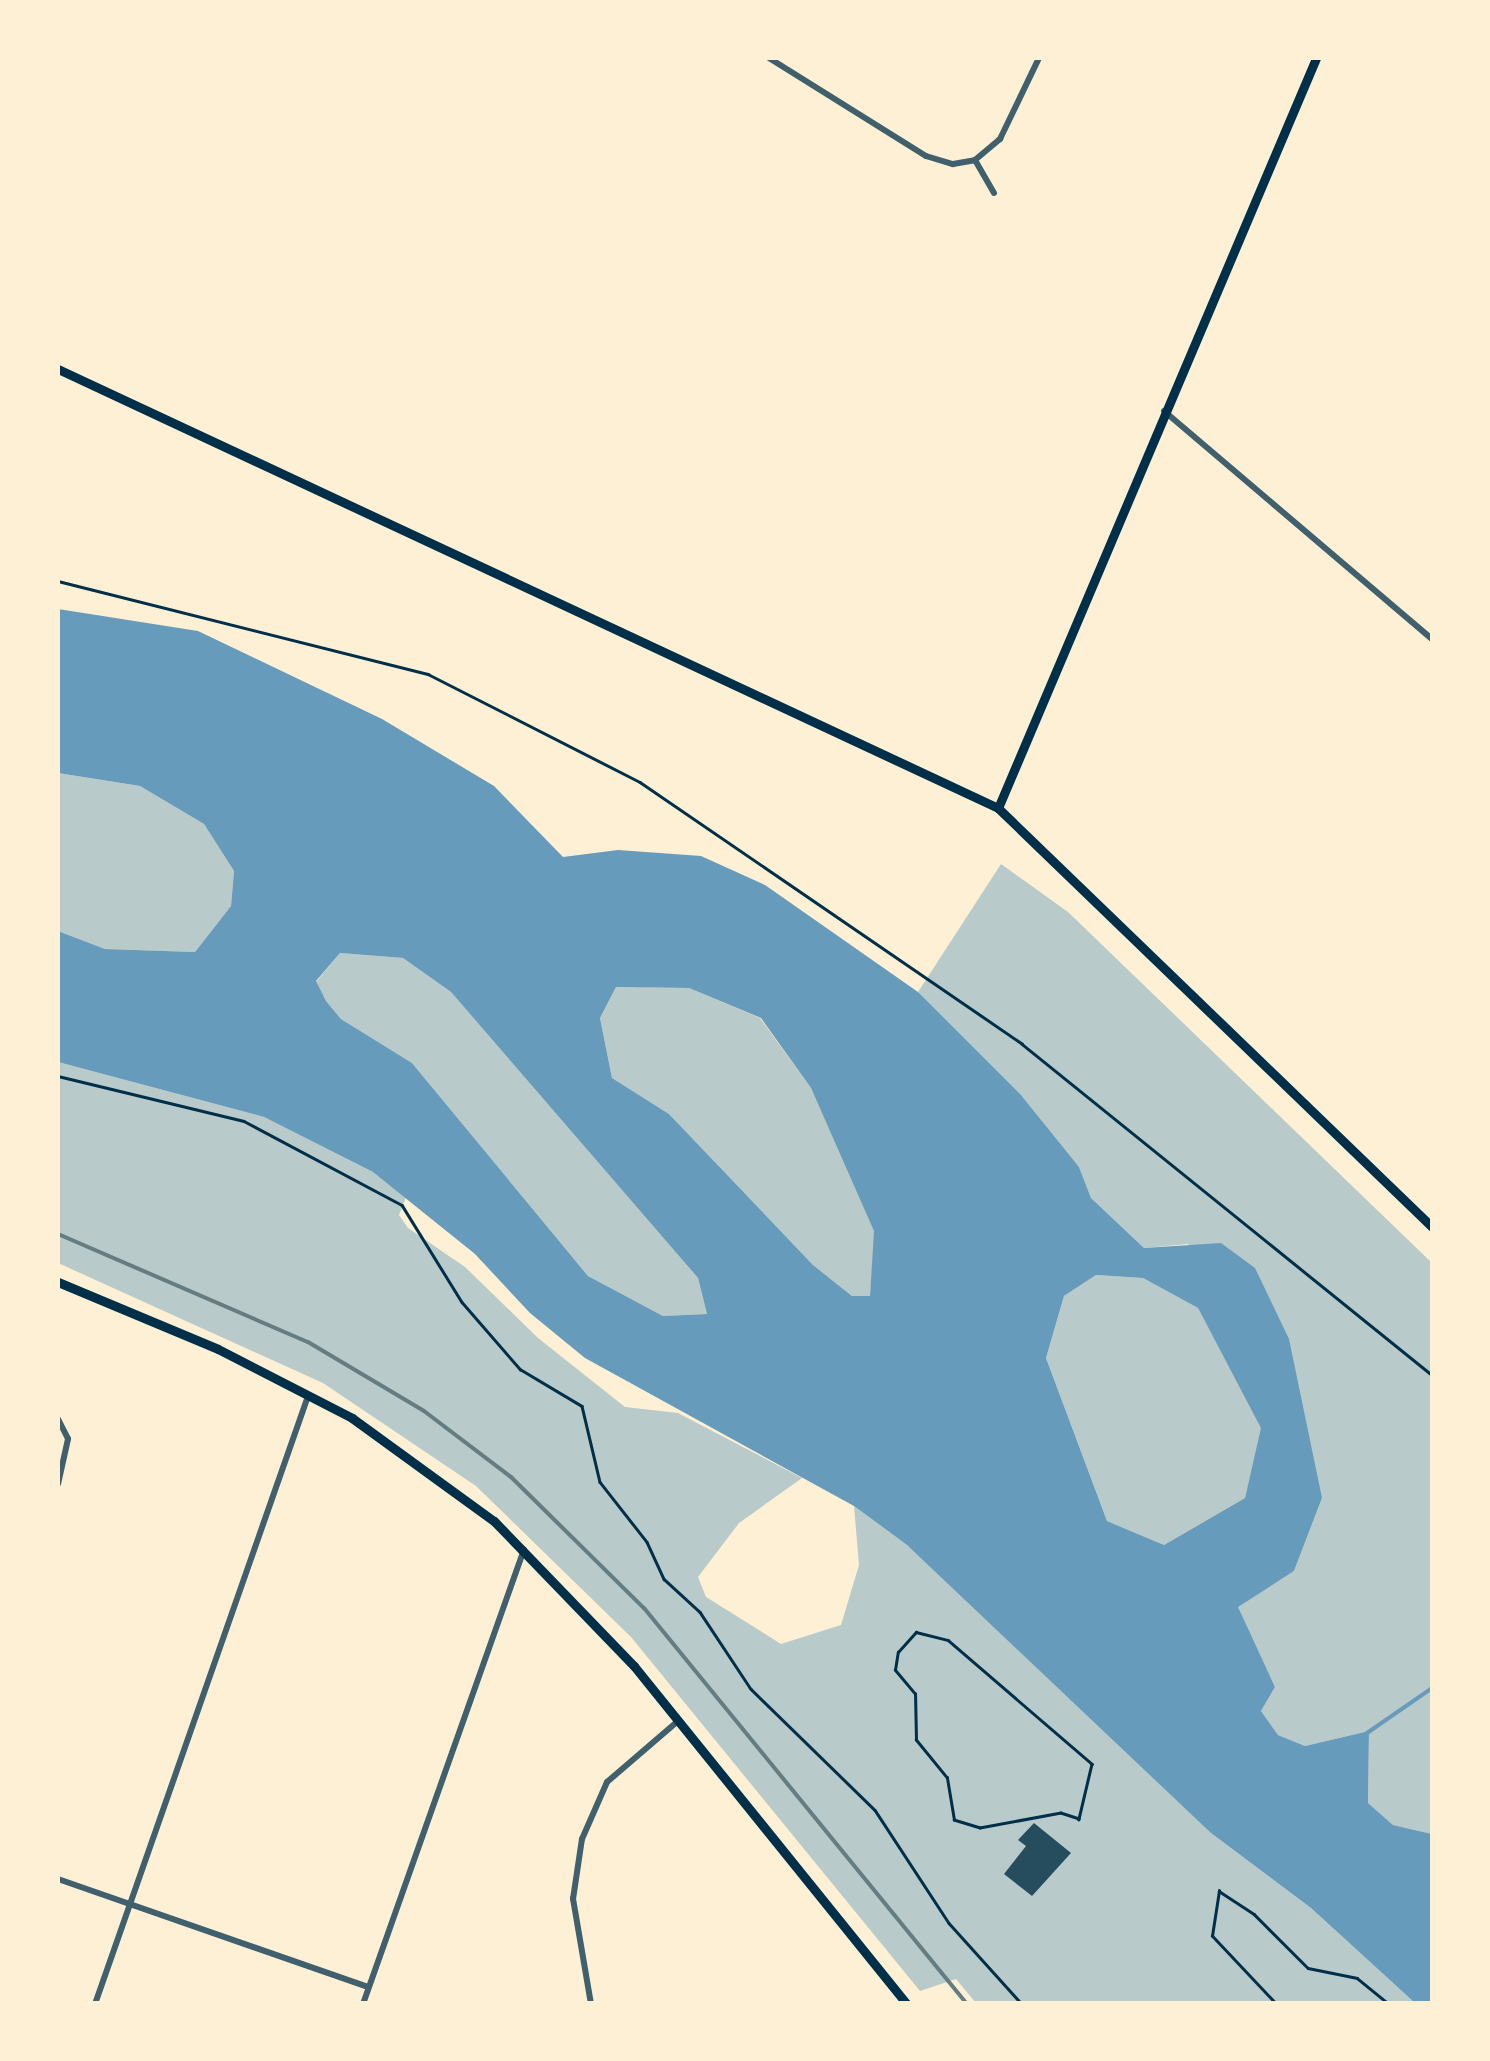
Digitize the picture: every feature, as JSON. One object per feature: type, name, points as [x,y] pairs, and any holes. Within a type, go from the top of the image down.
[{"type":"main road","points":[[998,808],[1316,58]]},
{"type":"main road","points":[[58,369],[998,808],[1432,1227]]},
{"type":"main road","points":[[58,1282],[309,1394],[429,1468],[524,1549],[679,1720],[907,2004]]},
{"type":"street","points":[[769,58],[926,156],[953,164],[975,160],[1000,138],[1039,58]]},
{"type":"street","points":[[975,160],[994,192]]},
{"type":"street","points":[[1164,411],[1432,639]]},
{"type":"street","points":[[95,2004],[309,1394]]},
{"type":"street","points":[[58,1484],[68,1439],[60,1420]]},
{"type":"street","points":[[362,2004],[524,1549]]},
{"type":"street","points":[[591,2004],[572,1900],[582,1839],[607,1782],[679,1720]]},
{"type":"street","points":[[58,1879],[368,1988]]},
{"type":"path","points":[[58,581],[428,674],[640,782],[1022,1044],[1432,1375]]},
{"type":"path","points":[[58,1076],[244,1121],[402,1205],[462,1302],[520,1369],[582,1406],[600,1482],[646,1542],[664,1579],[700,1612],[751,1689],[875,1810],[949,1923],[1022,2004]]},
{"type":"path","points":[[916,1632],[948,1640],[1092,1764],[1079,1819],[1061,1813],[1007,1824],[971,1828],[954,1820],[947,1778],[916,1740],[915,1694],[895,1670],[898,1652],[916,1632]]},
{"type":"path","points":[[1276,2004],[1212,1936],[1218,1891],[1254,1914],[1308,1968],[1357,1978],[1389,2004]]},
{"type":"shaded area","points":[[58,773],[140,786],[204,824],[234,871],[231,906],[195,952],[105,949],[58,931]]},
{"type":"shaded area","points":[[1001,864],[1068,912],[1432,1263],[1432,1834],[1393,1825],[1368,1803],[1369,1731],[1305,1746],[1278,1735],[1261,1711],[1275,1687],[1237,1607],[1294,1571],[1322,1498],[1188,1244],[1144,1248],[1091,1198],[1079,1167],[918,992]]},
{"type":"shaded area","points":[[340,953],[403,958],[451,992],[698,1278],[707,1314],[663,1316],[588,1276],[412,1063],[341,1019],[326,1001],[316,982]]},
{"type":"shaded area","points":[[616,987],[689,988],[760,1018],[811,1088],[875,1231],[870,1296],[852,1296],[813,1265],[669,1114],[612,1078],[600,1018]]},
{"type":"shaded area","points":[[58,1062],[264,1117],[373,1172],[406,1197],[399,1215],[408,1228],[465,1267],[538,1338],[625,1407],[678,1413],[802,1478],[739,1523],[698,1577],[706,1597],[781,1644],[841,1625],[859,1565],[854,1506],[907,1545],[1125,1745],[1211,1833],[1311,1908],[1415,2003],[976,2003],[956,1979],[920,1991],[631,1637],[476,1486],[323,1383],[58,1263]]},
{"type":"shaded area","points":[[1096,1275],[1143,1278],[1198,1308],[1262,1428],[1245,1498],[1164,1545],[1107,1521],[1046,1358],[1064,1296]]},
{"type":"water","points":[[58,609],[198,631],[382,719],[494,786],[563,857],[618,850],[701,856],[765,885],[918,992],[1020,1094],[1079,1167],[1091,1198],[1144,1248],[1221,1243],[1255,1268],[1289,1339],[1322,1498],[1294,1571],[1238,1607],[1275,1687],[1261,1711],[1278,1735],[1305,1746],[1369,1731],[1368,1803],[1393,1825],[1432,1834],[1432,2003],[1415,2003],[1311,1908],[1211,1833],[907,1545],[854,1506],[585,1358],[530,1313],[475,1254],[373,1172],[264,1117],[58,1062],[58,931],[105,949],[195,952],[231,906],[234,871],[204,824],[140,786],[58,773]],"holes":[[[340,953],[403,958],[451,992],[698,1278],[707,1314],[663,1316],[588,1276],[412,1063],[341,1019],[326,1001],[316,981]],[[616,987],[689,988],[761,1018],[811,1088],[874,1231],[870,1296],[852,1296],[813,1265],[669,1114],[612,1078],[600,1018]],[[1096,1275],[1143,1278],[1198,1308],[1261,1428],[1245,1498],[1164,1545],[1107,1521],[1046,1358],[1064,1296]]]},
{"type":"building","points":[[1034,1823],[1071,1853],[1032,1896],[1004,1874],[1026,1846],[1018,1840]]},
{"type":"waterway","points":[[1367,1733],[1432,1688]]},
{"type":"railway","points":[[58,1234],[308,1342],[424,1411],[511,1477],[644,1608],[967,2004]]}]
